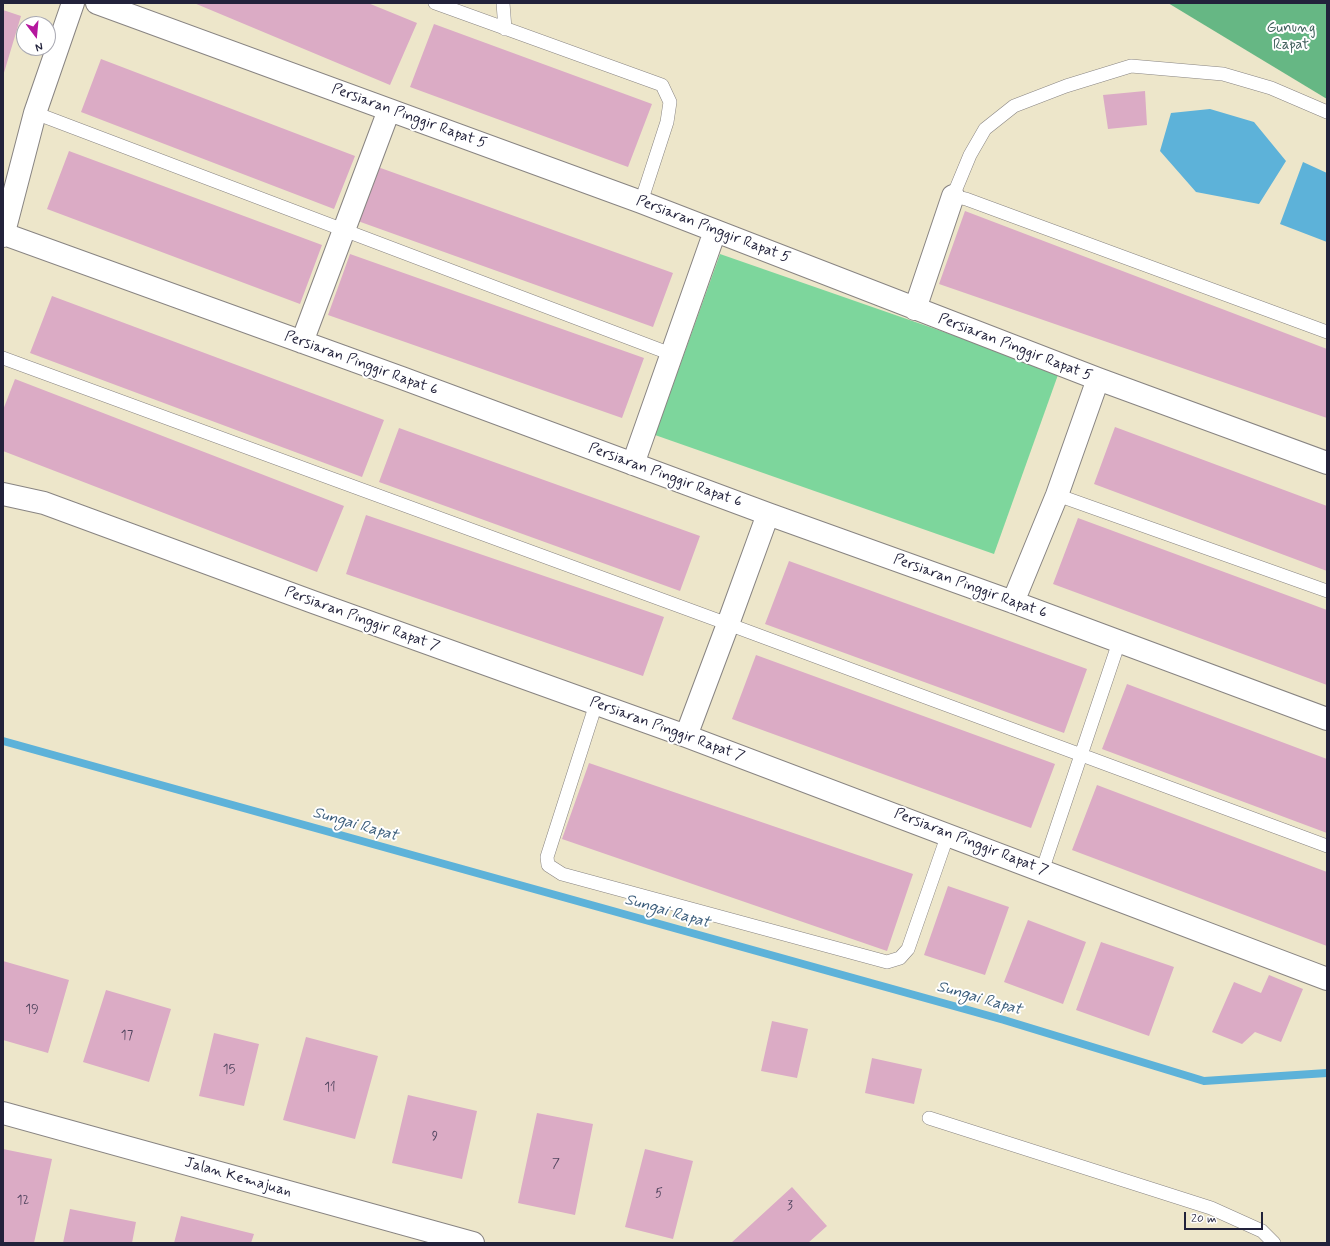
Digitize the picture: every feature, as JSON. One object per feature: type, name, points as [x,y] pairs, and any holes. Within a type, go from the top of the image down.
[{"type":"street","points":[[3,235],[35,112],[73,3]]},
{"type":"street","name":"Persiaran Pinggir Rapat 5","points":[[96,3],[641,202],[914,309],[1098,379],[1327,463]]},
{"type":"street","points":[[302,342],[389,110]]},
{"type":"street","points":[[914,309],[953,196]]},
{"type":"street","points":[[633,464],[715,231]]},
{"type":"street","name":"Persiaran Pinggir Rapat 6","points":[[3,235],[302,342],[768,514],[1013,602],[1327,719]]},
{"type":"street","points":[[1013,602],[1057,495],[1098,379]]},
{"type":"street","name":"Persiaran Pinggir Rapat 7","points":[[3,494],[44,503],[313,602],[686,736],[948,834],[1327,979]]},
{"type":"street","points":[[686,736],[768,514]]},
{"type":"street","name":"Jalan Kemajuan","points":[[3,1113],[473,1243]]},
{"type":"lane","points":[[435,3],[662,85],[670,102],[667,122],[641,202]]},
{"type":"lane","points":[[503,3],[505,29]]},
{"type":"lane","points":[[1327,112],[1271,88],[1223,74],[1132,66],[1066,86],[1014,106],[985,129],[970,155],[953,196],[966,199],[1327,332]]},
{"type":"lane","points":[[35,112],[344,231],[671,354]]},
{"type":"lane","points":[[3,358],[1327,846]]},
{"type":"lane","points":[[1057,495],[1327,591]]},
{"type":"lane","points":[[1042,871],[1119,642]]},
{"type":"lane","points":[[596,704],[547,857],[548,865],[562,874],[887,962],[900,958],[908,949],[948,834]]},
{"type":"lane","points":[[930,1118],[1211,1208],[1262,1231],[1274,1243]]},
{"type":"green space","name":"Gunung Rapat","points":[[1168,3],[1327,3],[1327,99],[1211,29]]},
{"type":"green space","points":[[720,254],[1059,372],[994,554],[655,435]]},
{"type":"water","points":[[1210,109],[1254,122],[1286,161],[1259,204],[1196,192],[1160,151],[1171,113]]},
{"type":"water","points":[[1303,162],[1327,173],[1327,242],[1280,224]]},
{"type":"building","points":[[194,3],[368,3],[417,23],[390,85]]},
{"type":"building","points":[[3,10],[21,16],[16,16],[16,33],[3,76]]},
{"type":"building","points":[[434,24],[652,104],[628,167],[410,87]]},
{"type":"building","points":[[101,59],[355,156],[334,209],[81,112]]},
{"type":"building","points":[[1145,91],[1147,125],[1108,129],[1103,95]]},
{"type":"building","points":[[69,151],[322,245],[300,304],[47,209]]},
{"type":"building","points":[[375,166],[673,273],[653,327],[355,220]]},
{"type":"building","points":[[965,211],[1327,349],[1327,418],[939,284]]},
{"type":"building","points":[[350,254],[644,358],[622,418],[328,315]]},
{"type":"building","points":[[52,296],[384,420],[362,477],[30,353]]},
{"type":"building","points":[[15,379],[344,506],[317,572],[3,451],[3,410]]},
{"type":"building","points":[[1115,427],[1327,506],[1327,571],[1094,484]]},
{"type":"building","points":[[399,428],[700,536],[680,591],[379,482]]},
{"type":"building","points":[[366,515],[664,617],[643,676],[346,574]]},
{"type":"building","points":[[1078,518],[1327,610],[1327,685],[1053,584]]},
{"type":"building","points":[[789,561],[1087,669],[1064,733],[765,624]]},
{"type":"building","points":[[756,655],[1055,764],[1031,828],[732,719]]},
{"type":"building","points":[[1127,684],[1327,759],[1327,833],[1102,749]]},
{"type":"building","points":[[589,763],[913,874],[887,951],[562,839]]},
{"type":"building","points":[[1097,785],[1327,872],[1327,946],[1072,850]]},
{"type":"building","points":[[948,886],[1009,907],[985,975],[924,955]]},
{"type":"building","points":[[1028,920],[1086,942],[1063,1004],[1004,982]]},
{"type":"building","points":[[1101,942],[1174,967],[1149,1036],[1076,1010]]},
{"type":"building","points":[[3,961],[69,980],[48,1053],[3,1040]]},
{"type":"building","points":[[1269,975],[1303,989],[1281,1042],[1255,1032],[1242,1044],[1212,1032],[1234,982],[1261,993]]},
{"type":"building","points":[[106,990],[171,1009],[149,1082],[83,1062]]},
{"type":"building","points":[[772,1021],[808,1029],[797,1078],[761,1071]]},
{"type":"building","points":[[214,1033],[259,1044],[244,1106],[199,1096]]},
{"type":"building","points":[[306,1037],[378,1056],[355,1139],[283,1120]]},
{"type":"building","points":[[872,1058],[922,1069],[914,1104],[865,1093]]},
{"type":"building","points":[[408,1095],[477,1111],[462,1179],[392,1163]]},
{"type":"building","points":[[537,1113],[593,1124],[575,1215],[518,1203]]},
{"type":"building","points":[[3,1149],[52,1159],[34,1243],[3,1243]]},
{"type":"building","points":[[645,1149],[693,1161],[673,1239],[625,1227]]},
{"type":"building","points":[[792,1187],[827,1226],[808,1243],[731,1243]]},
{"type":"building","points":[[70,1209],[136,1222],[132,1243],[63,1243]]},
{"type":"building","points":[[181,1216],[254,1234],[251,1243],[174,1243]]},
{"type":"waterway","name":"Sungai Rapat","points":[[3,741],[1004,1020],[1204,1081],[1327,1073]]}]
